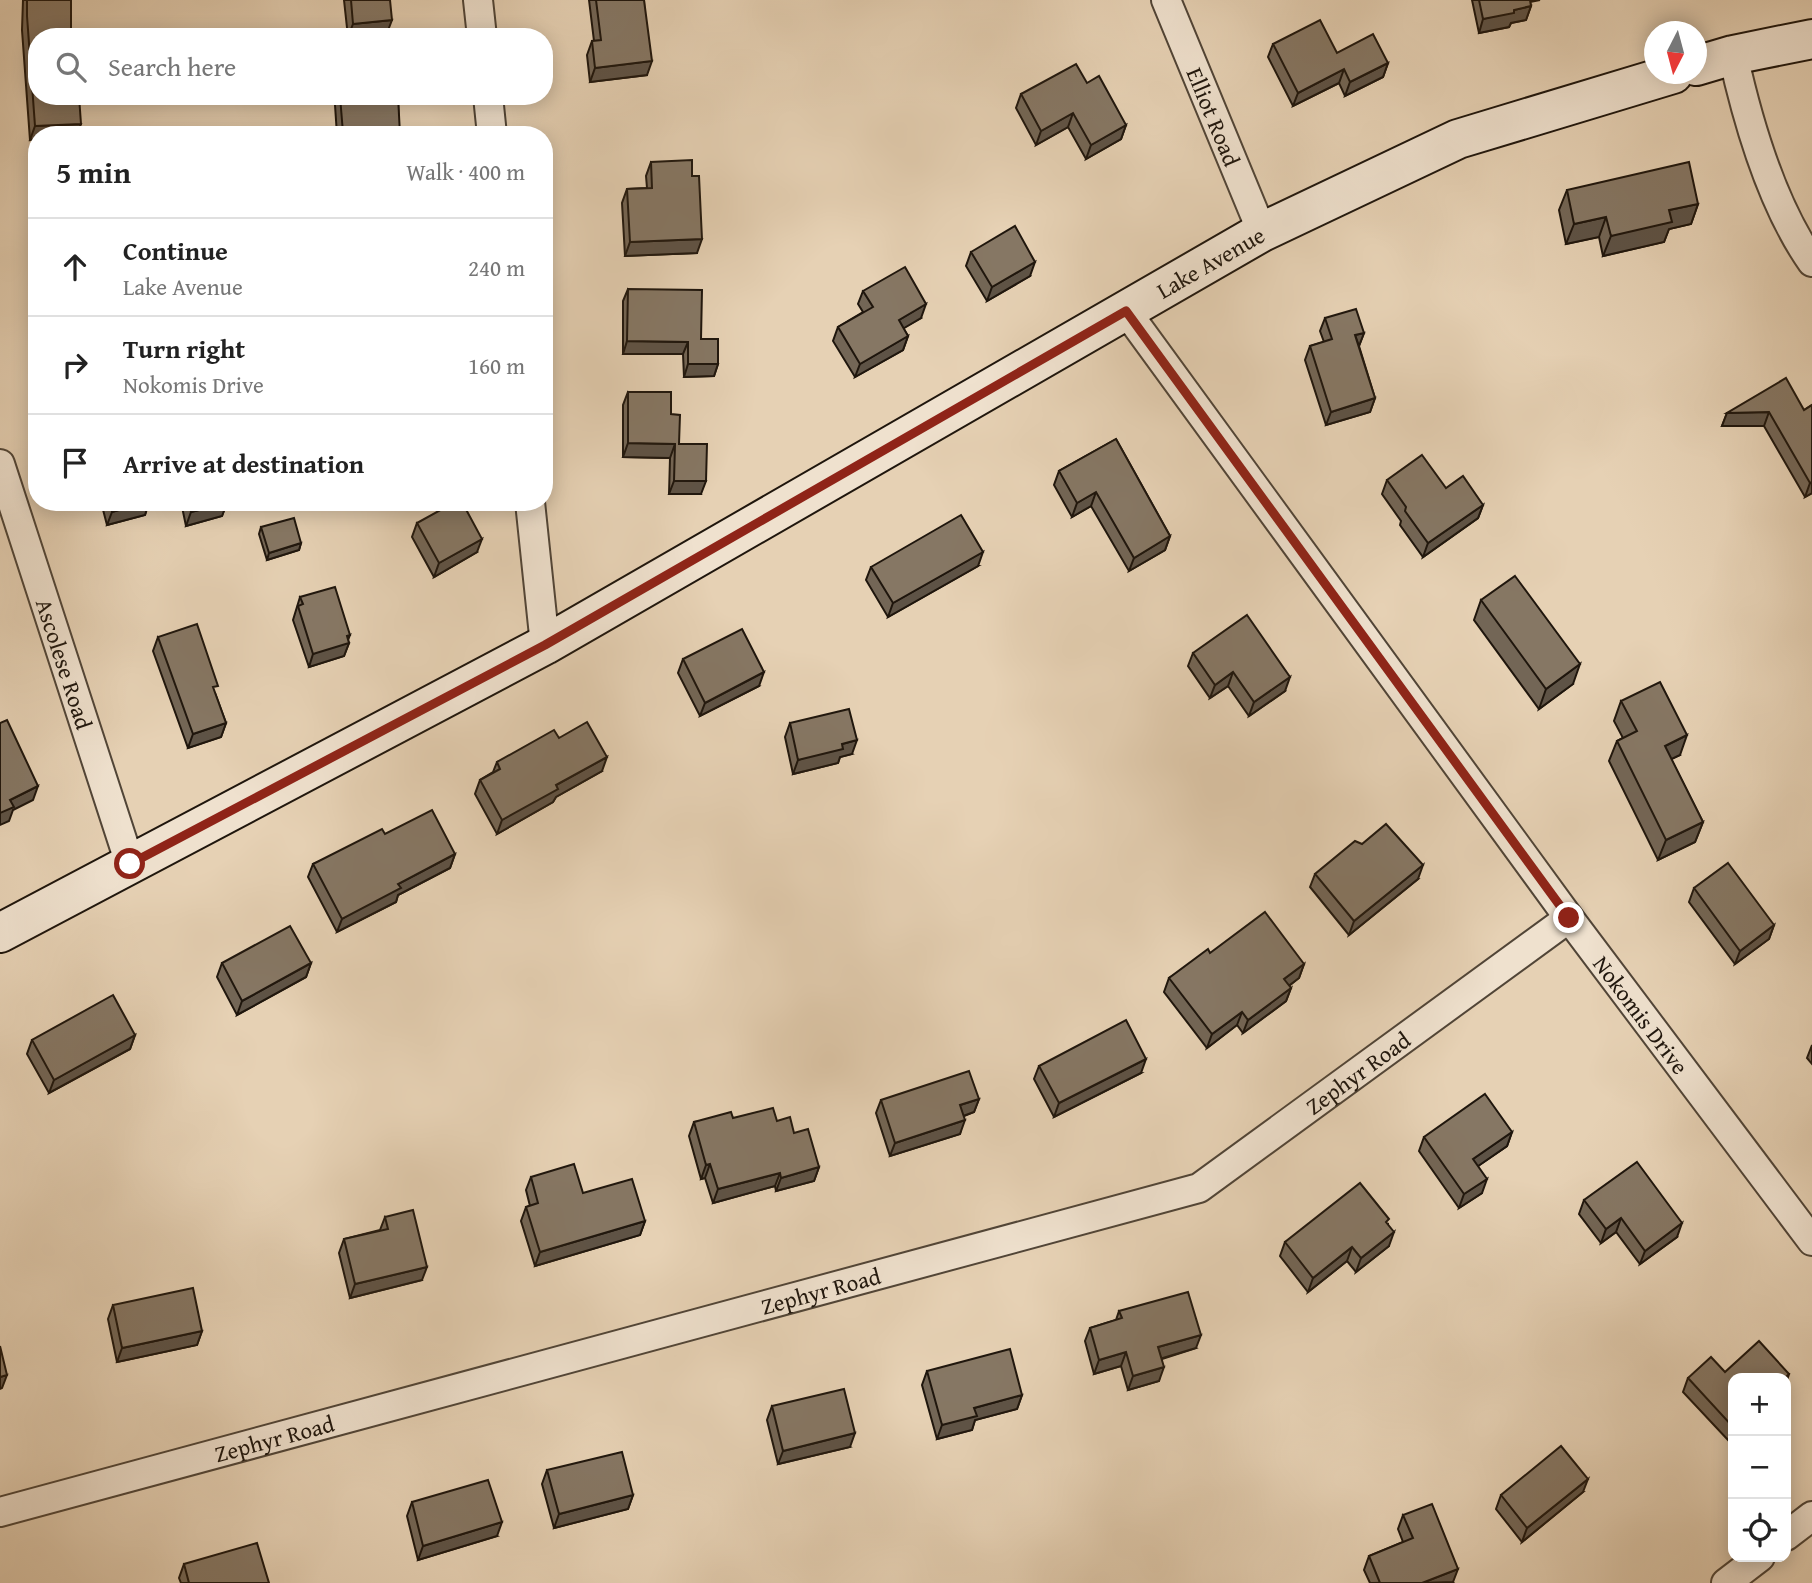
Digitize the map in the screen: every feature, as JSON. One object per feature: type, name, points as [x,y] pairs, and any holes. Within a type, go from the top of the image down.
[{"type":"street","points":[[478,0],[481,28]]},
{"type":"street","name":"Elliot Road","points":[[1166,0],[1262,232]]},
{"type":"street","points":[[1707,63],[1812,39]]},
{"type":"street","points":[[1733,55],[1742,96],[1762,157],[1796,239],[1812,262]]},
{"type":"street","name":"Lake Avenue","points":[[0,933],[545,645],[1262,232],[1458,139],[1644,83]]},
{"type":"street","points":[[489,105],[491,126]]},
{"type":"street","name":"Nokomis Drive","points":[[1126,311],[1569,918],[1812,1241]]},
{"type":"street","name":"Ascolese Road","points":[[0,464],[130,864]]},
{"type":"street","points":[[531,511],[545,645]]},
{"type":"street","name":"Zephyr Road","points":[[0,1511],[1199,1188],[1569,918]]},
{"type":"street","points":[[1791,1532],[1812,1516]]},
{"type":"street","points":[[1726,1583],[1753,1562]]},
{"type":"building","points":[[27,0],[71,0],[71,28],[28,30]]},
{"type":"building","points":[[351,0],[390,0],[392,20],[353,24]]},
{"type":"building","points":[[596,0],[644,0],[652,61],[595,68],[592,41],[601,40]]},
{"type":"building","points":[[1479,0],[1530,0],[1531,6],[1514,10],[1514,13],[1483,19]]},
{"type":"building","points":[[1320,20],[1337,53],[1373,34],[1388,63],[1350,82],[1344,69],[1298,93],[1273,44]]},
{"type":"building","points":[[1076,64],[1087,83],[1099,76],[1126,125],[1091,145],[1073,113],[1041,131],[1021,94]]},
{"type":"building","points":[[33,105],[80,105],[81,124],[35,126]]},
{"type":"building","points":[[341,105],[398,105],[400,126],[342,126]]},
{"type":"building","points":[[692,160],[692,176],[699,176],[702,239],[630,242],[627,189],[652,188],[651,162]]},
{"type":"building","points":[[1689,162],[1698,204],[1669,210],[1672,222],[1611,236],[1606,217],[1574,224],[1567,190]]},
{"type":"building","points":[[1015,226],[1035,262],[992,287],[971,252]]},
{"type":"building","points":[[905,267],[926,304],[899,320],[908,336],[860,364],[838,327],[873,307],[863,291]]},
{"type":"building","points":[[628,289],[702,290],[701,339],[718,339],[718,364],[688,364],[688,342],[627,341]]},
{"type":"building","points":[[1356,309],[1364,333],[1355,335],[1375,398],[1331,412],[1310,346],[1332,339],[1325,318]]},
{"type":"building","points":[[1786,378],[1804,410],[1812,405],[1810,483],[1769,412],[1727,413]]},
{"type":"building","points":[[628,392],[671,392],[671,414],[680,415],[679,444],[707,444],[706,481],[674,481],[675,444],[628,443]]},
{"type":"building","points":[[1116,439],[1170,536],[1134,558],[1096,492],[1077,503],[1059,471]]},
{"type":"building","points":[[1422,455],[1446,488],[1463,476],[1483,505],[1428,543],[1387,480]]},
{"type":"building","points":[[439,511],[467,511],[482,539],[439,563],[417,523]]},
{"type":"building","points":[[961,515],[983,552],[893,603],[871,567]]},
{"type":"building","points":[[294,518],[301,543],[269,553],[261,527]]},
{"type":"building","points":[[1515,576],[1580,664],[1546,689],[1481,600]]},
{"type":"building","points":[[335,587],[350,635],[347,636],[349,643],[313,654],[298,606],[303,604],[300,597]]},
{"type":"building","points":[[1247,615],[1290,677],[1254,702],[1233,672],[1215,685],[1193,653]]},
{"type":"building","points":[[197,624],[218,686],[213,687],[226,723],[193,734],[158,637]]},
{"type":"building","points":[[742,629],[764,672],[705,703],[683,659]]},
{"type":"building","points":[[1660,682],[1687,735],[1665,746],[1703,822],[1666,840],[1617,741],[1637,731],[1621,701]]},
{"type":"building","points":[[849,709],[857,740],[842,744],[843,749],[798,760],[790,723]]},
{"type":"building","points":[[7,720],[38,786],[10,800],[14,807],[0,813],[0,723]]},
{"type":"building","points":[[587,722],[607,757],[556,785],[558,789],[502,820],[480,780],[500,769],[497,762],[554,730],[559,738]]},
{"type":"building","points":[[432,810],[455,854],[398,884],[401,888],[342,919],[313,864],[382,829],[385,834]]},
{"type":"building","points":[[1386,824],[1423,865],[1354,921],[1315,874],[1355,841],[1362,844]]},
{"type":"building","points":[[1728,863],[1774,925],[1740,951],[1694,888]]},
{"type":"building","points":[[1265,912],[1304,964],[1284,979],[1291,988],[1248,1020],[1242,1012],[1212,1034],[1169,978],[1208,949],[1210,953]]},
{"type":"building","points":[[290,926],[311,963],[242,1001],[222,963]]},
{"type":"building","points":[[113,995],[135,1035],[54,1080],[32,1040]]},
{"type":"building","points":[[1126,1020],[1146,1059],[1059,1103],[1039,1066]]},
{"type":"building","points":[[969,1071],[979,1099],[960,1105],[965,1120],[895,1143],[881,1100]]},
{"type":"building","points":[[1485,1094],[1512,1132],[1473,1159],[1487,1179],[1464,1194],[1424,1137]]},
{"type":"building","points":[[773,1108],[777,1121],[790,1117],[794,1133],[808,1129],[819,1167],[781,1178],[780,1173],[718,1189],[710,1164],[706,1165],[694,1122],[731,1112],[733,1118]]},
{"type":"building","points":[[1637,1162],[1682,1223],[1645,1251],[1621,1218],[1606,1229],[1584,1200]]},
{"type":"building","points":[[574,1164],[583,1193],[632,1179],[645,1221],[540,1252],[526,1207],[538,1203],[531,1177]]},
{"type":"building","points":[[1360,1183],[1389,1219],[1386,1222],[1394,1232],[1361,1258],[1352,1247],[1313,1278],[1285,1242]]},
{"type":"building","points":[[413,1210],[427,1267],[355,1284],[344,1239],[388,1229],[385,1217]]},
{"type":"building","points":[[193,1288],[202,1331],[122,1348],[113,1305]]},
{"type":"building","points":[[1188,1292],[1201,1335],[1158,1347],[1164,1367],[1133,1376],[1126,1352],[1099,1360],[1090,1328],[1122,1318],[1119,1311]]},
{"type":"building","points":[[1759,1341],[1788,1373],[1728,1373],[1728,1422],[1688,1378],[1711,1357],[1725,1372]]},
{"type":"building","points":[[0,1346],[7,1375],[0,1377]]},
{"type":"building","points":[[1010,1349],[1022,1395],[974,1408],[977,1416],[942,1425],[927,1371]]},
{"type":"building","points":[[844,1389],[855,1433],[783,1451],[772,1406]]},
{"type":"building","points":[[1561,1446],[1588,1479],[1527,1528],[1501,1495]]},
{"type":"building","points":[[622,1452],[633,1495],[559,1514],[547,1470]]},
{"type":"building","points":[[488,1480],[502,1522],[423,1546],[412,1502]]},
{"type":"building","points":[[1432,1504],[1458,1569],[1422,1583],[1380,1583],[1369,1556],[1413,1538],[1403,1515]]},
{"type":"building","points":[[257,1543],[269,1583],[189,1583],[184,1564]]},
{"type":"route","points":[[130,864],[545,645],[1126,311],[1569,918]]}]
